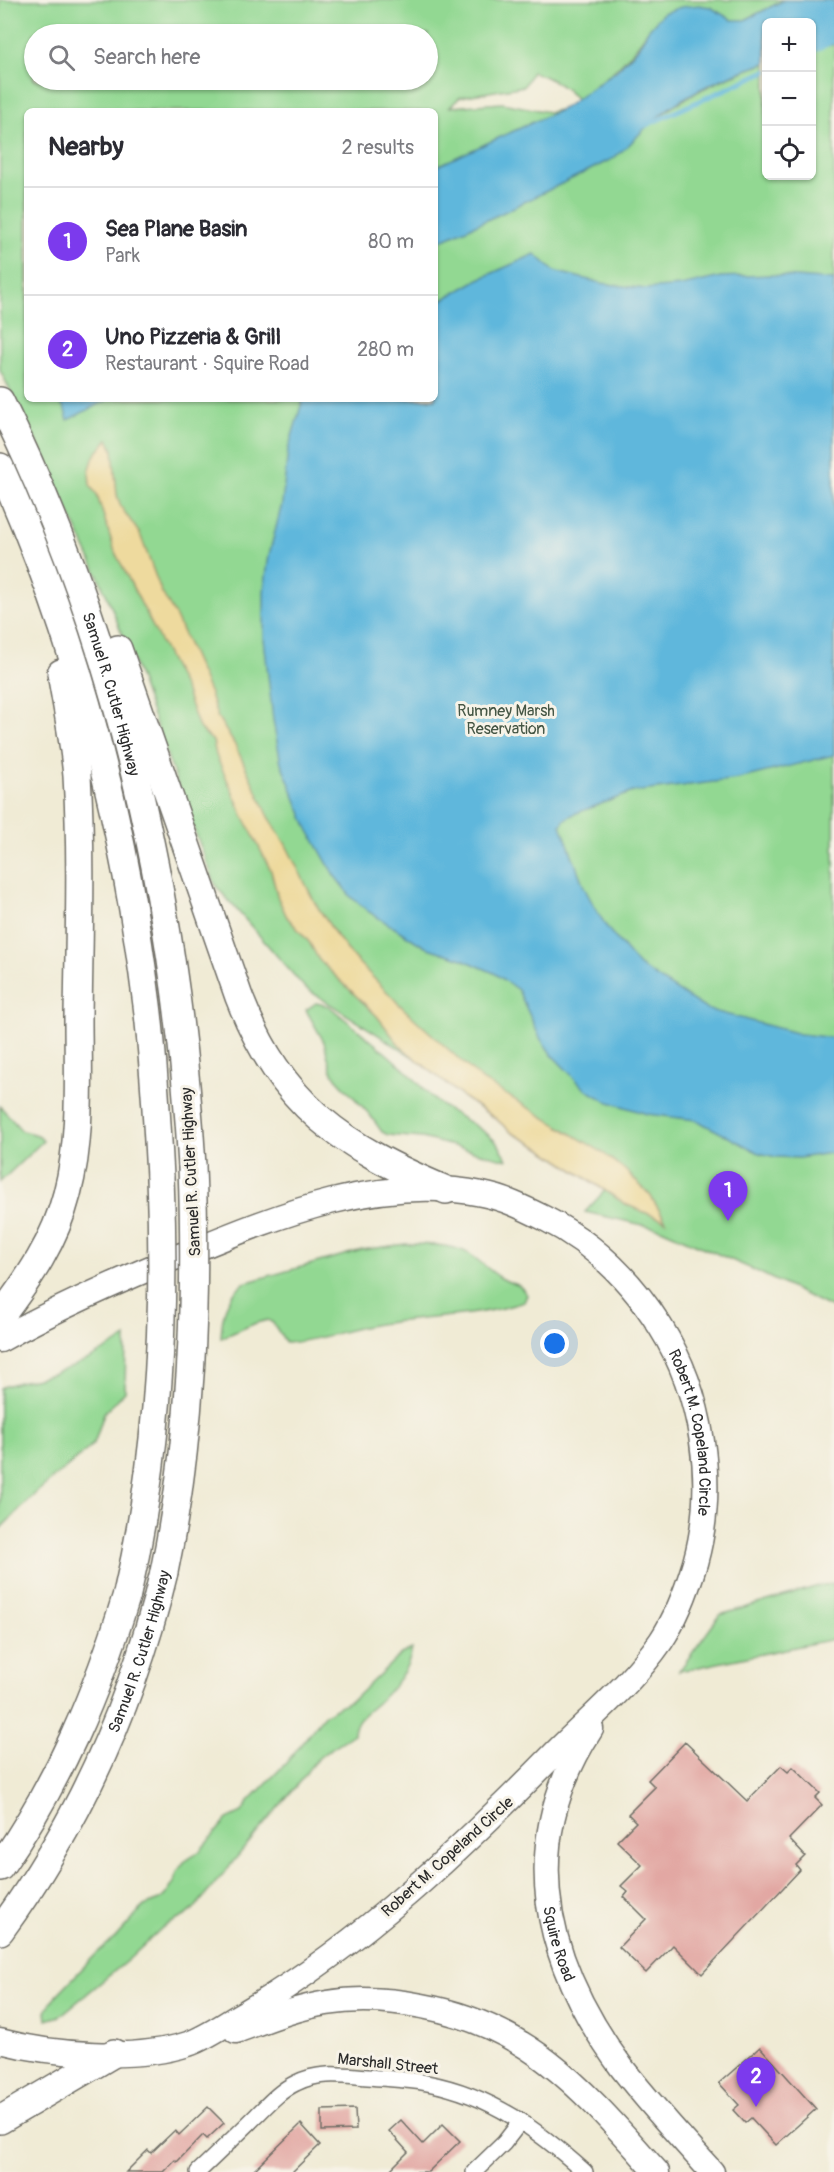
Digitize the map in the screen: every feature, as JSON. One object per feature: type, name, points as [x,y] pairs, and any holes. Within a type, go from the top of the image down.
[{"type":"highway","name":"Samuel R. Cutler Highway","points":[[0,401],[52,513],[83,595],[128,745],[157,879],[183,1051],[192,1166],[194,1254],[190,1375],[179,1492],[164,1572],[141,1658],[103,1754],[56,1846],[0,1931]]},
{"type":"highway","name":"Samuel R. Cutler Highway","points":[[0,1867],[39,1806],[76,1734],[99,1681],[126,1594],[143,1516],[156,1408],[162,1277],[155,1085],[132,904],[104,770],[86,704],[55,606],[4,475]]},
{"type":"highway","points":[[83,595],[118,648],[239,997],[252,1029],[269,1060],[301,1101],[342,1137],[395,1168],[446,1190]]},
{"type":"highway","points":[[0,1317],[39,1263],[55,1231],[67,1195],[76,1139],[79,964],[78,807],[73,742],[62,673],[55,606]]},
{"type":"highway","name":"Robert M. Copeland Circle","points":[[0,1340],[144,1270],[280,1216],[365,1193],[395,1190],[446,1190],[485,1194],[520,1206],[565,1229],[600,1255],[620,1274],[657,1320],[676,1355],[693,1400],[702,1440],[705,1475],[704,1514],[697,1554],[686,1591],[669,1628],[655,1649],[622,1689],[482,1827],[369,1924],[300,1977],[261,2003],[190,2043],[152,2050],[114,2053],[58,2051],[0,2042]]},
{"type":"highway","name":"Squire Road","points":[[622,1689],[595,1723],[582,1744],[570,1767],[556,1806],[549,1834],[546,1863],[546,1888],[552,1924],[562,1957],[577,1993],[609,2048],[646,2097],[712,2172]]},
{"type":"highway","points":[[190,2043],[231,2032],[291,2011],[341,2001],[393,2002],[452,2013],[500,2031],[552,2064],[596,2105],[657,2172]]},
{"type":"highway","points":[[0,2120],[114,2053]]},
{"type":"street","name":"Marshall Street","points":[[198,2172],[285,2088],[313,2076],[332,2074],[428,2083],[466,2093],[521,2121],[585,2172]]},
{"type":"street","points":[[474,2172],[504,2143],[521,2121]]},
{"type":"green space","name":"Rumney Marsh Reservation","points":[[0,0],[784,0],[745,20],[648,30],[625,60],[577,99],[556,82],[532,72],[524,86],[466,96],[459,98],[450,107],[502,103],[549,112],[577,106],[642,130],[671,108],[701,90],[762,65],[762,180],[816,180],[816,49],[834,44],[834,1309],[752,1269],[661,1229],[585,1212],[611,1184],[305,988],[216,886],[107,596],[46,461],[0,370]]},
{"type":"green space","points":[[316,1003],[329,1006],[395,1061],[437,1102],[486,1133],[502,1150],[507,1160],[422,1138],[388,1135],[382,1132],[331,1069],[324,1042],[306,1010]]},
{"type":"green space","points":[[0,1106],[22,1131],[38,1135],[43,1141],[0,1182]]},
{"type":"green space","points":[[406,1244],[440,1245],[464,1251],[501,1278],[518,1285],[527,1295],[524,1302],[485,1312],[373,1325],[297,1342],[286,1343],[273,1323],[268,1320],[221,1338],[226,1308],[233,1295],[244,1283],[362,1250]]},
{"type":"green space","points":[[126,1337],[125,1392],[104,1413],[95,1441],[38,1491],[0,1529],[0,1388],[74,1366]]},
{"type":"green space","points":[[834,1584],[834,1639],[679,1671],[720,1615],[822,1585]]},
{"type":"green space","points":[[412,1649],[399,1679],[361,1717],[356,1724],[354,1734],[315,1762],[194,1909],[163,1927],[128,1960],[60,2016],[47,2020],[46,2011],[53,1999],[144,1906],[160,1900],[168,1892],[184,1862],[199,1852],[227,1819],[242,1812],[250,1800],[286,1763],[325,1714],[355,1698],[401,1654]]},
{"type":"sand","points":[[108,439],[113,450],[117,495],[121,507],[140,534],[161,591],[176,617],[210,694],[217,716],[235,745],[269,817],[285,843],[315,903],[336,935],[352,956],[404,1009],[482,1080],[602,1152],[625,1170],[650,1195],[666,1221],[627,1205],[537,1146],[512,1133],[495,1118],[464,1098],[400,1046],[377,1016],[319,960],[309,942],[287,917],[278,898],[271,871],[216,755],[213,741],[199,728],[186,692],[115,552],[97,495],[90,485],[89,472],[94,456]]},
{"type":"water","points":[[784,0],[834,0],[834,44],[816,49],[816,18],[762,18],[762,64],[724,78],[684,98],[653,121],[612,159],[438,242],[438,166],[564,108],[617,70],[638,48],[648,30],[663,13],[681,7],[699,5],[710,7],[732,20],[745,20]]},
{"type":"water","points":[[535,254],[554,271],[601,283],[645,289],[681,286],[721,277],[770,275],[834,280],[834,755],[738,779],[633,792],[574,814],[565,819],[561,825],[584,887],[595,908],[608,929],[639,966],[706,1009],[800,1034],[834,1038],[834,1152],[799,1158],[776,1157],[759,1153],[696,1120],[647,1114],[606,1101],[585,1089],[552,1055],[540,1038],[518,990],[494,973],[462,959],[425,947],[369,912],[351,897],[334,875],[308,829],[281,763],[273,720],[264,639],[264,591],[269,555],[282,504],[288,450],[302,402],[438,402],[438,302],[477,280]]},
{"type":"water","points":[[58,402],[103,402],[68,420],[64,407]]},
{"type":"building","points":[[685,1742],[747,1801],[781,1766],[788,1772],[793,1767],[820,1793],[815,1798],[822,1805],[789,1839],[805,1856],[796,1865],[800,1870],[702,1974],[673,1945],[646,1973],[619,1947],[646,1919],[624,1897],[628,1892],[621,1886],[642,1865],[617,1841],[636,1822],[628,1814],[655,1787],[648,1780]]},
{"type":"building","points":[[760,2047],[816,2109],[776,2145],[751,2118],[745,2123],[733,2110],[739,2105],[719,2083]]},
{"type":"building","points":[[208,2107],[224,2123],[207,2139],[203,2135],[177,2162],[175,2160],[163,2172],[126,2172],[148,2150],[151,2153],[175,2130],[179,2135]]},
{"type":"building","points":[[355,2109],[356,2130],[322,2131],[322,2110]]},
{"type":"building","points":[[401,2120],[423,2144],[443,2124],[460,2141],[428,2172],[388,2172],[408,2152],[389,2131]]},
{"type":"building","points":[[301,2124],[320,2145],[292,2172],[252,2172]]},
{"type":"waterway","points":[[816,49],[834,41]]},
{"type":"waterway","points":[[644,126],[764,72]]},
{"type":"place","name":"Sea Plane Basin","points":[[728,1221]]},
{"type":"place","name":"Uno Pizzeria & Grill","points":[[756,2107]]}]
